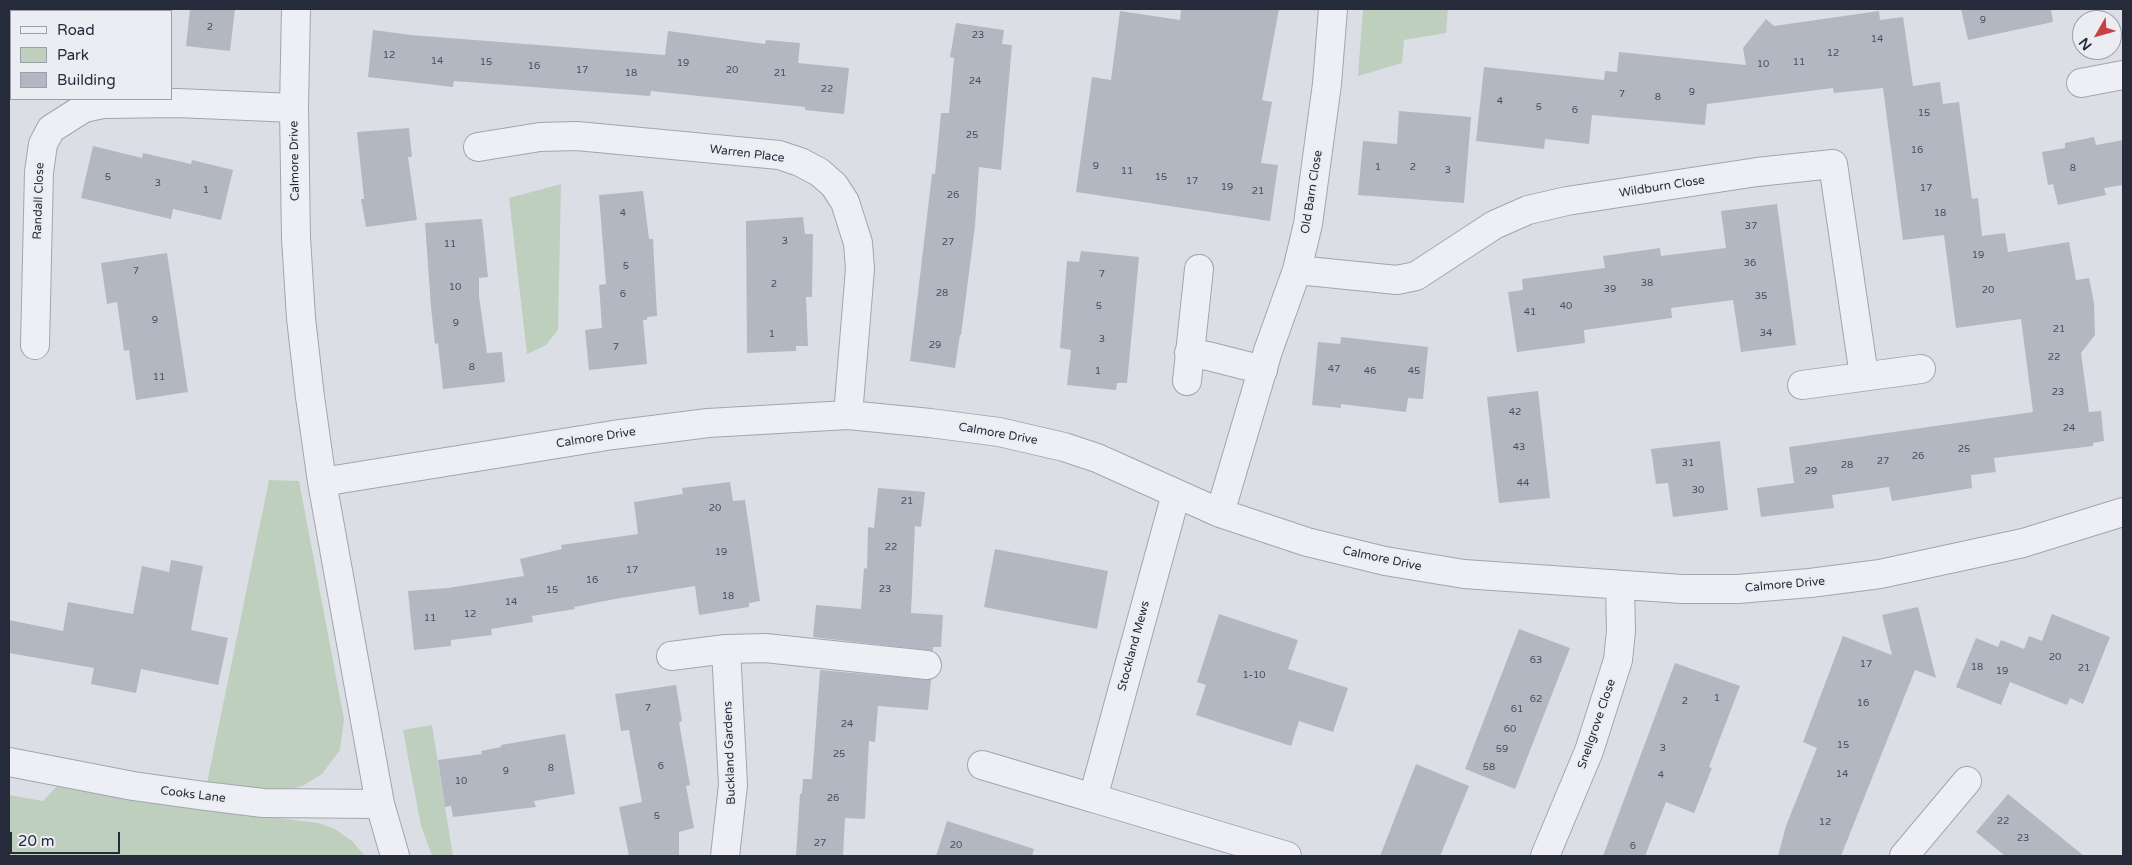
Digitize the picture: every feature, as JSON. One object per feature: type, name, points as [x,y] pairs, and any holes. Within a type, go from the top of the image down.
[{"type":"street","name":"Calmore Drive","points":[[296,9],[294,108],[296,238],[301,318],[322,482],[660,429],[753,419],[848,415],[999,432],[1064,447],[1096,458],[1220,513],[1307,542],[1385,561],[1464,574],[1682,589],[1738,589],[1810,583],[1880,574],[2023,543],[2123,512]]},
{"type":"street","name":"Old Barn Close","points":[[1220,513],[1263,370],[1297,270],[1308,224],[1320,144],[1333,9]]},
{"type":"street","points":[[2082,83],[2123,76]]},
{"type":"street","name":"Randall Close","points":[[35,345],[39,172],[42,144],[51,128],[84,108],[103,104],[185,103],[294,108]]},
{"type":"street","name":"Warren Place","points":[[478,147],[540,136],[577,136],[779,155],[800,162],[819,172],[834,185],[845,202],[858,243],[860,269],[848,415]]},
{"type":"street","name":"Wildburn Close","points":[[1297,270],[1398,280],[1416,276],[1494,225],[1528,210],[1567,201],[1757,172],[1832,164],[1864,376]]},
{"type":"street","points":[[1187,382],[1199,269]]},
{"type":"street","points":[[1189,353],[1263,370]]},
{"type":"street","points":[[1802,385],[1921,369]]},
{"type":"street","points":[[322,482],[380,804],[395,856]]},
{"type":"street","name":"Stockland Mews","points":[[1093,798],[1176,494]]},
{"type":"street","name":"Snellgrove Close","points":[[1545,856],[1589,751],[1618,660],[1621,631],[1620,586]]},
{"type":"street","points":[[670,656],[726,649],[765,648],[927,665]]},
{"type":"street","name":"Buckland Gardens","points":[[725,856],[733,794],[726,649]]},
{"type":"street","name":"Cooks Lane","points":[[9,762],[140,788],[214,798],[308,804],[380,804]]},
{"type":"street","points":[[982,765],[1287,856]]},
{"type":"street","points":[[1904,856],[1967,781]]},
{"type":"green space","points":[[1363,9],[1448,9],[1446,33],[1404,40],[1402,63],[1358,76]]},
{"type":"green space","points":[[561,184],[558,330],[546,345],[527,354],[509,198]]},
{"type":"green space","points":[[269,480],[299,481],[344,719],[340,750],[322,774],[304,785],[282,793],[207,783]]},
{"type":"green space","points":[[432,725],[453,856],[432,856],[421,826],[403,730]]},
{"type":"green space","points":[[57,786],[318,823],[335,829],[352,841],[365,856],[9,856],[9,795],[43,801]]},
{"type":"building","points":[[190,9],[235,9],[230,51],[186,46]]},
{"type":"building","points":[[1181,9],[1279,9],[1262,100],[1272,102],[1261,163],[1278,165],[1270,221],[1076,192],[1092,77],[1111,80],[1120,11],[1180,20]]},
{"type":"building","points":[[1961,9],[2051,9],[2053,22],[1968,40]]},
{"type":"building","points":[[1879,11],[1880,20],[1903,17],[1913,86],[1940,82],[1943,104],[1959,102],[1972,199],[1978,198],[1982,236],[2005,233],[2008,252],[2069,242],[2076,280],[2089,278],[2094,303],[2095,335],[2081,353],[2089,412],[2101,411],[2104,441],[2093,443],[2093,446],[1994,458],[1996,472],[1971,475],[1972,488],[1892,501],[1889,487],[1832,495],[1834,508],[1761,517],[1757,488],[1794,483],[1789,447],[2033,412],[2021,319],[1956,328],[1944,235],[1903,240],[1883,88],[1834,93],[1833,88],[1707,104],[1705,125],[1592,115],[1589,144],[1545,139],[1544,149],[1476,141],[1484,67],[1604,80],[1605,71],[1617,72],[1619,52],[1746,65],[1743,48],[1766,19],[1774,26]]},
{"type":"building","points":[[956,23],[1004,30],[1002,44],[1012,45],[1001,170],[979,167],[975,226],[955,368],[910,361],[932,174],[935,174],[941,113],[949,113],[954,58],[950,57]]},
{"type":"building","points":[[373,30],[411,35],[665,55],[668,31],[765,44],[766,40],[800,43],[798,63],[849,68],[844,114],[805,110],[805,107],[651,91],[650,96],[454,81],[453,87],[368,77]]},
{"type":"building","points":[[1399,111],[1471,117],[1464,203],[1358,195],[1363,141],[1397,144]]},
{"type":"building","points":[[409,128],[412,157],[408,157],[417,220],[366,227],[361,199],[364,199],[357,132]]},
{"type":"building","points":[[2094,137],[2096,145],[2123,140],[2123,185],[2104,188],[2106,195],[2058,205],[2053,184],[2048,185],[2042,152],[2065,148],[2065,143]]},
{"type":"building","points":[[93,146],[142,158],[143,153],[191,164],[192,160],[233,170],[221,220],[173,209],[171,219],[81,198]]},
{"type":"building","points":[[643,191],[649,239],[653,239],[657,316],[647,317],[647,320],[643,320],[647,364],[589,370],[585,330],[602,328],[599,285],[606,284],[599,195]]},
{"type":"building","points":[[1777,204],[1796,345],[1741,352],[1733,300],[1671,308],[1672,318],[1584,330],[1585,343],[1517,352],[1508,292],[1523,290],[1522,279],[1605,268],[1603,256],[1660,248],[1661,256],[1726,248],[1721,211]]},
{"type":"building","points":[[803,217],[805,234],[813,234],[812,297],[806,297],[808,346],[796,346],[796,351],[747,353],[746,221]]},
{"type":"building","points":[[482,219],[488,277],[479,278],[479,296],[487,353],[502,352],[505,382],[443,389],[438,343],[435,344],[425,223]]},
{"type":"building","points":[[1081,251],[1139,257],[1127,383],[1117,383],[1116,390],[1067,385],[1071,350],[1060,348],[1067,261],[1079,262]]},
{"type":"building","points":[[167,253],[188,392],[136,400],[129,350],[124,351],[117,302],[107,304],[101,263]]},
{"type":"building","points":[[1341,337],[1428,347],[1423,399],[1408,398],[1406,412],[1341,404],[1341,408],[1312,405],[1318,342],[1340,344]]},
{"type":"building","points":[[1538,391],[1550,498],[1499,503],[1487,397]]},
{"type":"building","points":[[1720,441],[1728,510],[1673,517],[1668,483],[1656,484],[1651,449]]},
{"type":"building","points":[[730,482],[733,501],[745,500],[760,601],[749,603],[749,607],[699,615],[695,586],[615,599],[574,607],[575,609],[532,616],[533,622],[491,629],[492,635],[451,640],[451,646],[414,650],[408,591],[448,588],[524,576],[520,559],[562,549],[561,545],[638,534],[634,502],[683,494],[682,488]]},
{"type":"building","points":[[878,488],[925,492],[921,527],[915,526],[911,613],[943,615],[941,647],[933,647],[933,651],[813,637],[816,605],[861,609],[864,568],[867,569],[868,527],[874,528]]},
{"type":"building","points":[[995,549],[1108,571],[1097,629],[984,607]]},
{"type":"building","points":[[171,560],[203,566],[191,630],[228,638],[218,685],[141,669],[136,693],[91,684],[94,668],[9,653],[9,620],[63,631],[68,602],[133,614],[142,566],[169,572]]},
{"type":"building","points":[[1918,607],[1936,678],[1915,670],[1841,856],[1778,856],[1786,826],[1817,748],[1803,742],[1843,636],[1892,655],[1882,615]]},
{"type":"building","points":[[1219,614],[1298,640],[1288,669],[1348,688],[1333,732],[1299,721],[1291,746],[1196,715],[1206,685],[1197,682]]},
{"type":"building","points":[[2052,614],[2110,637],[2083,704],[2070,698],[2067,705],[2010,682],[2001,705],[1956,687],[1976,638],[1998,647],[2001,640],[2024,649],[2029,636],[2042,641]]},
{"type":"building","points":[[1519,629],[1570,648],[1515,789],[1465,769]]},
{"type":"building","points":[[1675,663],[1740,686],[1709,767],[1712,768],[1694,813],[1666,802],[1645,856],[1603,856]]},
{"type":"building","points":[[820,670],[931,680],[928,710],[878,706],[875,742],[869,741],[865,819],[845,818],[843,856],[796,856],[800,794],[802,793],[803,779],[812,779]]},
{"type":"building","points":[[676,685],[682,721],[679,722],[690,785],[686,786],[694,828],[679,832],[679,856],[629,856],[619,807],[642,802],[629,730],[621,731],[615,694]]},
{"type":"building","points":[[565,734],[575,794],[534,801],[536,807],[453,817],[451,806],[445,807],[438,760],[482,754],[481,751],[501,747],[501,745]]},
{"type":"building","points":[[1416,764],[1469,786],[1440,856],[1380,856]]},
{"type":"building","points":[[2008,794],[2084,856],[2005,856],[1976,832]]},
{"type":"building","points":[[947,821],[1034,849],[1032,856],[936,856]]}]
